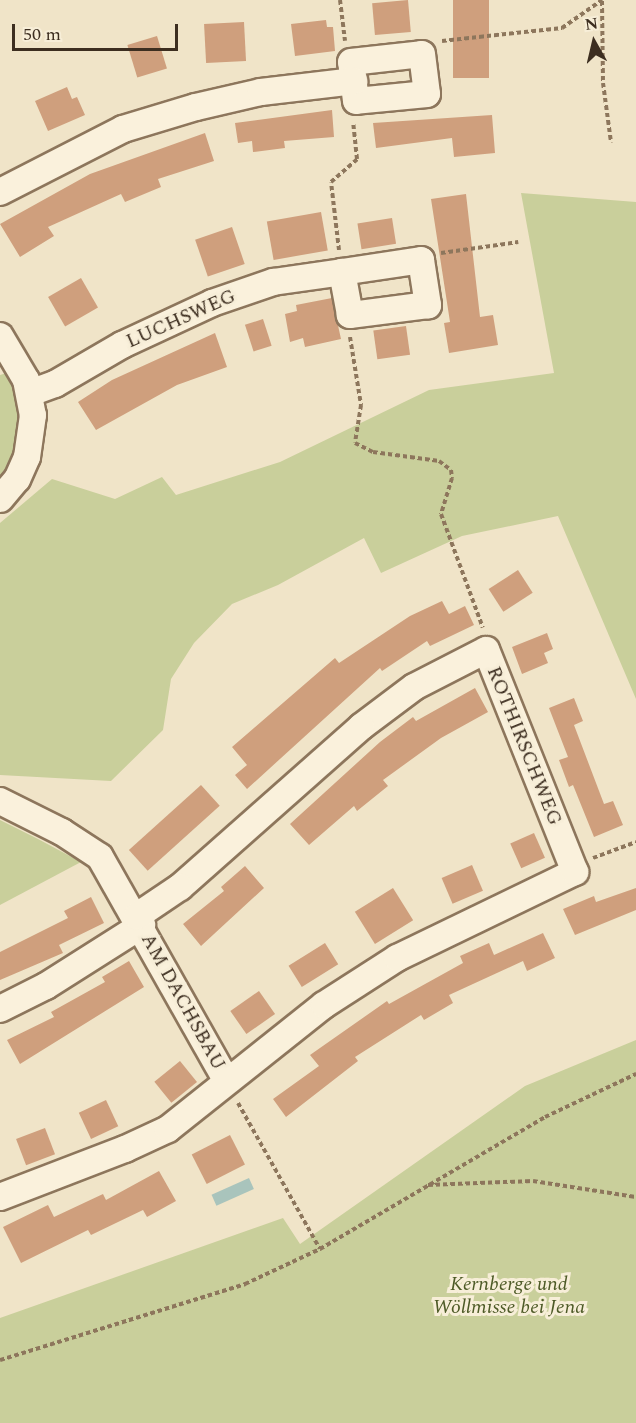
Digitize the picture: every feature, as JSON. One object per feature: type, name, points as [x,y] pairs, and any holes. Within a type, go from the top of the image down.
[{"type":"street","points":[[0,192],[59,158],[123,129],[196,106],[261,92],[354,81],[422,54],[427,94],[354,81]]},
{"type":"street","points":[[342,272],[350,315],[428,305],[421,260]]},
{"type":"street","name":"LUCHSWEG","points":[[30,393],[55,384],[122,345],[212,303],[273,282],[421,260]]},
{"type":"street","points":[[0,336],[17,361],[30,393],[33,415],[27,457],[17,479],[0,500]]},
{"type":"street","name":"ROTHIRSCHWEG","points":[[0,1009],[46,986],[139,921],[361,727],[414,687],[486,650],[573,866]]},
{"type":"street","name":"AM DACHSBAU","points":[[0,801],[70,836],[100,857],[139,921],[226,1080]]},
{"type":"street","points":[[0,1197],[125,1149],[168,1129],[226,1080],[324,1005],[397,958],[575,872],[573,866]]},
{"type":"path","points":[[340,0],[354,81],[352,114],[357,159],[331,182],[342,272]]},
{"type":"path","points":[[422,54],[434,42],[562,28],[602,0]]},
{"type":"path","points":[[602,0],[603,83],[611,142]]},
{"type":"path","points":[[421,260],[430,254],[518,242]]},
{"type":"path","points":[[350,315],[360,405],[355,443],[361,449],[439,461],[451,470],[452,478],[441,514],[486,636],[486,650]]},
{"type":"path","points":[[573,866],[636,842]]},
{"type":"path","points":[[0,1360],[245,1284],[320,1249],[544,1117],[636,1074]]},
{"type":"path","name":"AM DACHSBAU","points":[[226,1080],[320,1249]]},
{"type":"path","points":[[427,1185],[533,1181],[636,1197]]},
{"type":"green space","points":[[521,193],[636,202],[636,699],[558,516],[462,536],[381,573],[364,538],[278,585],[232,604],[194,643],[171,679],[163,730],[111,781],[0,775],[0,523],[52,479],[115,499],[162,477],[176,495],[280,462],[429,390],[554,373]]},
{"type":"green space","points":[[13,371],[22,410],[17,450],[0,481],[0,375]]},
{"type":"green space","points":[[0,820],[38,839],[81,862],[0,905]]},
{"type":"green space","name":"Kernberge und Wöllmisse bei Jena","points":[[636,1040],[636,1423],[0,1423],[0,1318],[283,1218],[300,1244],[525,1086]]},
{"type":"water","points":[[249,1178],[254,1189],[216,1206],[212,1195]]},
{"type":"building","points":[[408,0],[411,32],[375,35],[372,3]]},
{"type":"building","points":[[453,0],[489,0],[489,78],[453,78]]},
{"type":"building","points":[[326,20],[327,27],[333,27],[335,51],[295,56],[291,24]]},
{"type":"building","points":[[244,22],[246,61],[206,63],[204,24]]},
{"type":"building","points":[[157,36],[167,69],[137,78],[127,45]]},
{"type":"building","points":[[67,87],[72,99],[77,97],[85,115],[48,131],[35,101]]},
{"type":"building","points":[[332,110],[334,137],[284,141],[285,148],[253,152],[252,141],[238,143],[235,123]]},
{"type":"building","points":[[492,115],[495,153],[454,157],[452,138],[376,148],[373,123]]},
{"type":"building","points":[[205,133],[214,161],[158,179],[161,187],[125,202],[121,194],[48,227],[54,236],[20,257],[0,224],[90,174]]},
{"type":"building","points":[[466,194],[480,317],[493,315],[498,345],[449,353],[444,323],[450,322],[431,199]]},
{"type":"building","points":[[321,212],[328,250],[274,260],[267,222]]},
{"type":"building","points":[[392,218],[396,244],[361,249],[357,223]]},
{"type":"building","points":[[232,227],[245,264],[208,277],[195,240]]},
{"type":"building","points":[[81,278],[98,307],[65,326],[48,297]]},
{"type":"building","points":[[332,298],[341,339],[305,347],[303,338],[290,342],[285,314],[297,311],[296,305]]},
{"type":"building","points":[[263,319],[272,346],[254,352],[245,325]]},
{"type":"building","points":[[406,326],[410,355],[377,359],[373,331]]},
{"type":"building","points":[[215,333],[227,367],[177,385],[96,430],[78,402],[112,380]]},
{"type":"building","points":[[518,570],[533,593],[503,612],[489,589]]},
{"type":"building","points":[[442,601],[449,614],[465,606],[474,625],[430,646],[427,641],[382,671],[380,668],[247,789],[235,775],[247,765],[232,747],[335,658],[339,663],[410,616]]},
{"type":"building","points":[[547,633],[553,649],[544,653],[548,663],[522,674],[512,647]]},
{"type":"building","points":[[475,688],[488,712],[441,738],[383,780],[388,786],[357,811],[354,806],[309,845],[290,824],[380,742],[413,717],[416,721]]},
{"type":"building","points":[[574,698],[583,721],[574,725],[604,804],[613,801],[623,825],[594,837],[573,785],[569,787],[559,760],[568,757],[549,708]]},
{"type":"building","points":[[201,785],[220,806],[148,871],[129,850]]},
{"type":"building","points":[[534,833],[545,858],[521,868],[510,844]]},
{"type":"building","points":[[472,865],[483,891],[453,904],[442,878]]},
{"type":"building","points":[[245,866],[264,888],[201,946],[183,924],[224,891],[221,887]]},
{"type":"building","points":[[393,888],[413,920],[375,944],[355,912]]},
{"type":"building","points":[[636,888],[636,910],[575,935],[563,909],[594,896],[596,902]]},
{"type":"building","points":[[91,897],[104,923],[59,945],[63,953],[0,980],[0,952],[68,918],[64,911]]},
{"type":"building","points":[[543,933],[555,958],[527,971],[523,961],[449,995],[453,1003],[424,1020],[421,1015],[355,1057],[358,1061],[286,1117],[273,1099],[319,1066],[310,1055],[387,1001],[389,1004],[463,963],[460,956],[489,943],[494,955]]},
{"type":"building","points":[[325,943],[338,964],[302,987],[289,966]]},
{"type":"building","points":[[129,961],[144,987],[20,1064],[7,1040],[54,1017],[51,1012],[105,982],[102,977]]},
{"type":"building","points":[[259,991],[275,1014],[246,1034],[230,1011]]},
{"type":"building","points":[[180,1061],[197,1082],[171,1103],[154,1082]]},
{"type":"building","points":[[106,1100],[118,1126],[91,1139],[79,1113]]},
{"type":"building","points":[[45,1128],[55,1154],[26,1165],[16,1139]]},
{"type":"building","points":[[230,1135],[245,1164],[207,1184],[192,1155]]},
{"type":"building","points":[[159,1171],[176,1201],[147,1217],[143,1210],[91,1235],[88,1230],[21,1263],[3,1227],[48,1205],[54,1217],[103,1194],[106,1200]]}]
